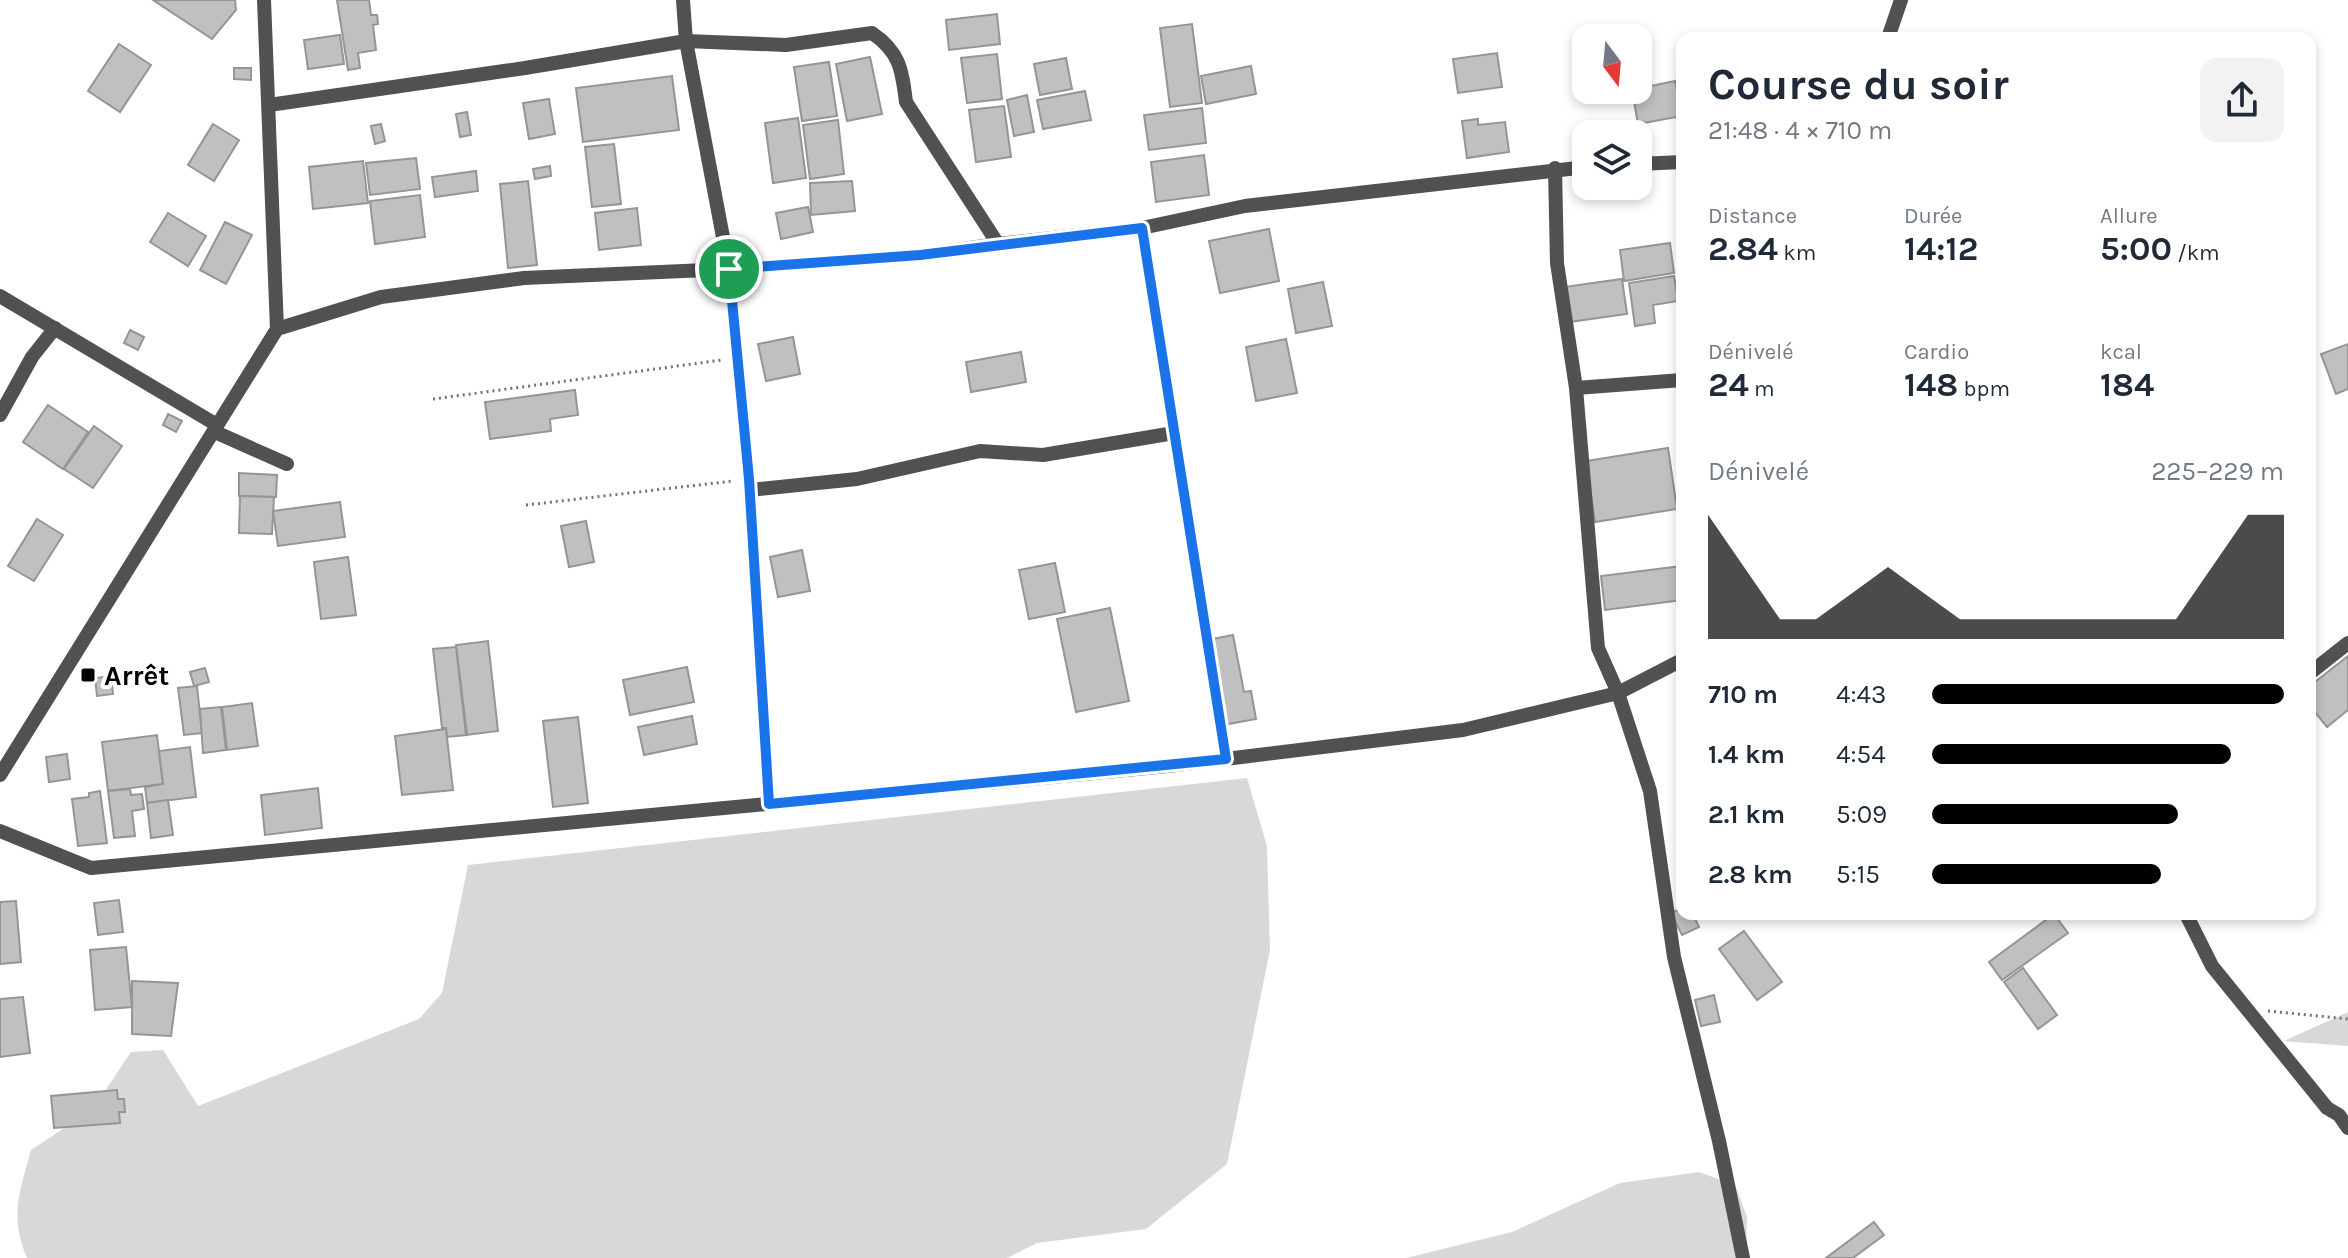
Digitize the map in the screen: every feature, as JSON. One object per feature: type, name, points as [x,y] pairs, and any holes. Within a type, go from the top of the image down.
[{"type":"street","points":[[0,775],[277,329],[264,0]]},
{"type":"street","points":[[683,0],[686,41],[729,269],[739,358],[769,804]]},
{"type":"street","points":[[1890,32],[1901,0]]},
{"type":"street","points":[[269,105],[686,41],[786,45],[872,33],[891,46],[903,75],[906,102],[998,244]]},
{"type":"street","points":[[1652,163],[1676,162]]},
{"type":"street","points":[[277,329],[381,297],[524,278],[729,269],[920,255],[1142,228],[1245,206],[1572,167]]},
{"type":"street","points":[[1555,168],[1557,263],[1576,388],[1598,648],[1618,693],[1650,791],[1674,957],[1719,1141],[1743,1258]]},
{"type":"street","points":[[1142,228],[1226,759]]},
{"type":"street","points":[[0,296],[217,425]]},
{"type":"street","points":[[0,415],[32,357],[55,328]]},
{"type":"street","points":[[1576,388],[1676,380]]},
{"type":"street","points":[[217,425],[215,432],[287,464]]},
{"type":"street","points":[[749,485],[857,479],[980,451],[1043,455],[1174,433]]},
{"type":"street","points":[[2316,668],[2348,643]]},
{"type":"street","points":[[0,831],[91,868],[1226,759],[1463,730],[1618,693],[1676,663]]},
{"type":"street","points":[[2189,920],[2212,966],[2327,1108],[2339,1115],[2348,1128]]},
{"type":"path","points":[[433,399],[739,358]]},
{"type":"path","points":[[526,505],[749,485]]},
{"type":"path","points":[[2249,1009],[2348,1019]]},
{"type":"shaded area","points":[[1247,778],[1267,846],[1270,950],[1227,1164],[1146,1229],[1037,1243],[1007,1258],[27,1258],[17,1216],[31,1150],[93,1109],[131,1052],[163,1050],[198,1106],[419,1019],[442,993],[468,865]]},
{"type":"shaded area","points":[[2348,1012],[2348,1046],[2284,1041]]},
{"type":"shaded area","points":[[1699,1172],[1735,1185],[1747,1217],[1746,1258],[1406,1258],[1512,1232],[1620,1183]]},
{"type":"building","points":[[153,0],[235,0],[236,10],[212,39]]},
{"type":"building","points":[[337,0],[369,0],[371,15],[377,15],[378,24],[373,25],[376,50],[358,53],[360,68],[348,70]]},
{"type":"building","points":[[997,14],[1000,44],[949,50],[946,20]]},
{"type":"building","points":[[1192,24],[1202,103],[1170,107],[1160,28]]},
{"type":"building","points":[[340,35],[344,64],[308,69],[304,40]]},
{"type":"building","points":[[119,44],[151,65],[120,112],[88,91]]},
{"type":"building","points":[[1497,53],[1502,87],[1458,93],[1453,59]]},
{"type":"building","points":[[997,54],[1002,99],[967,103],[961,58]]},
{"type":"building","points":[[870,57],[882,114],[847,121],[836,64]]},
{"type":"building","points":[[1066,58],[1072,89],[1040,95],[1034,64]]},
{"type":"building","points":[[829,62],[837,116],[802,121],[794,67]]},
{"type":"building","points":[[1251,66],[1256,94],[1206,104],[1201,76]]},
{"type":"building","points":[[234,68],[251,68],[251,80],[234,79]]},
{"type":"building","points":[[672,76],[679,130],[583,142],[576,88]]},
{"type":"building","points":[[1675,81],[1676,117],[1652,121],[1637,120],[1634,104],[1652,104],[1652,86]]},
{"type":"building","points":[[1085,91],[1091,120],[1043,129],[1037,100]]},
{"type":"building","points":[[1027,95],[1034,132],[1014,136],[1007,100]]},
{"type":"building","points":[[549,99],[555,134],[529,139],[523,103]]},
{"type":"building","points":[[1004,106],[1011,157],[976,162],[969,110]]},
{"type":"building","points":[[1202,108],[1206,143],[1149,150],[1144,115]]},
{"type":"building","points":[[467,112],[471,135],[460,137],[456,114]]},
{"type":"building","points":[[798,118],[806,178],[773,183],[765,123]]},
{"type":"building","points":[[1478,119],[1478,125],[1505,122],[1509,152],[1467,158],[1462,121]]},
{"type":"building","points":[[838,120],[844,174],[810,179],[803,125]]},
{"type":"building","points":[[213,124],[239,140],[214,181],[188,165]]},
{"type":"building","points":[[381,124],[385,141],[375,144],[371,126]]},
{"type":"building","points":[[614,144],[621,204],[592,207],[585,147]]},
{"type":"building","points":[[1204,155],[1209,195],[1156,202],[1151,162]]},
{"type":"building","points":[[416,158],[420,189],[370,195],[366,163]]},
{"type":"building","points":[[363,161],[368,203],[313,209],[309,167]]},
{"type":"building","points":[[550,166],[551,176],[535,179],[533,169]]},
{"type":"building","points":[[476,171],[478,191],[435,197],[432,177]]},
{"type":"building","points":[[528,181],[537,265],[508,268],[500,184]]},
{"type":"building","points":[[852,181],[855,211],[811,215],[810,183]]},
{"type":"building","points":[[420,195],[425,237],[375,244],[370,201]]},
{"type":"building","points":[[808,207],[813,232],[781,239],[776,213]]},
{"type":"building","points":[[637,208],[641,245],[599,250],[595,213]]},
{"type":"building","points":[[168,213],[206,236],[188,266],[150,242]]},
{"type":"building","points":[[225,222],[252,235],[226,284],[200,270]]},
{"type":"building","points":[[1269,229],[1279,281],[1220,293],[1209,241]]},
{"type":"building","points":[[1670,243],[1674,273],[1624,281],[1620,250]]},
{"type":"building","points":[[1674,276],[1676,301],[1653,305],[1655,323],[1635,326],[1629,283]]},
{"type":"building","points":[[1622,279],[1627,314],[1569,322],[1564,287]]},
{"type":"building","points":[[1323,282],[1332,326],[1296,333],[1288,289]]},
{"type":"building","points":[[130,330],[144,337],[138,350],[124,343]]},
{"type":"building","points":[[793,337],[800,374],[766,381],[758,344]]},
{"type":"building","points":[[1286,339],[1297,393],[1256,401],[1246,347]]},
{"type":"building","points":[[2348,344],[2348,389],[2336,394],[2321,354]]},
{"type":"building","points":[[1021,352],[1026,382],[971,392],[966,362]]},
{"type":"building","points":[[575,390],[578,415],[550,419],[551,431],[490,439],[485,402]]},
{"type":"building","points":[[48,405],[88,432],[63,469],[23,442]]},
{"type":"building","points":[[168,414],[182,421],[176,432],[163,425]]},
{"type":"building","points":[[94,426],[122,446],[93,488],[64,469]]},
{"type":"building","points":[[1668,448],[1676,509],[1595,522],[1586,461]]},
{"type":"building","points":[[239,473],[277,475],[276,497],[239,496]]},
{"type":"building","points":[[240,496],[274,497],[272,534],[239,533]]},
{"type":"building","points":[[340,502],[345,537],[278,546],[273,511]]},
{"type":"building","points":[[37,519],[63,535],[34,581],[8,566]]},
{"type":"building","points":[[586,521],[594,562],[569,567],[561,526]]},
{"type":"building","points":[[802,550],[810,591],[778,597],[770,557]]},
{"type":"building","points":[[348,557],[356,615],[321,619],[314,562]]},
{"type":"building","points":[[1055,563],[1065,612],[1029,619],[1019,570]]},
{"type":"building","points":[[1676,567],[1676,601],[1605,610],[1601,576]]},
{"type":"building","points":[[1110,608],[1129,701],[1076,712],[1057,619]]},
{"type":"building","points":[[1233,635],[1244,692],[1251,691],[1256,719],[1223,725],[1207,640]]},
{"type":"building","points":[[488,641],[498,731],[467,735],[456,645]]},
{"type":"building","points":[[456,647],[466,735],[447,737],[446,728],[442,728],[433,649]]},
{"type":"building","points":[[2348,656],[2348,710],[2327,727],[2316,713],[2316,681]]},
{"type":"building","points":[[687,667],[694,702],[630,715],[623,680]]},
{"type":"building","points":[[205,668],[209,682],[194,686],[190,672]]},
{"type":"building","points":[[111,676],[113,694],[97,696],[95,678]]},
{"type":"building","points":[[197,686],[202,733],[184,735],[178,688]]},
{"type":"building","points":[[252,703],[258,746],[227,750],[222,707]]},
{"type":"building","points":[[221,707],[226,750],[203,753],[200,709]]},
{"type":"building","points":[[692,716],[697,744],[644,755],[638,727]]},
{"type":"building","points":[[578,717],[588,803],[553,807],[543,721]]},
{"type":"building","points":[[446,729],[453,790],[402,795],[395,736]]},
{"type":"building","points":[[157,735],[163,784],[108,791],[102,742]]},
{"type":"building","points":[[190,747],[196,797],[147,803],[145,787],[163,784],[159,751]]},
{"type":"building","points":[[67,754],[70,779],[49,782],[46,757]]},
{"type":"building","points":[[318,788],[322,828],[265,835],[261,795]]},
{"type":"building","points":[[130,789],[131,795],[142,794],[144,809],[132,811],[135,836],[114,838],[108,791]]},
{"type":"building","points":[[100,791],[107,843],[78,846],[72,799],[89,797],[89,793]]},
{"type":"building","points":[[168,800],[173,835],[151,838],[147,803]]},
{"type":"building","points":[[119,900],[123,932],[98,935],[94,903]]},
{"type":"building","points":[[16,901],[21,962],[0,964],[0,902]]},
{"type":"building","points":[[1676,911],[1676,920],[1696,920],[1699,927],[1682,935],[1671,913]]},
{"type":"building","points":[[2046,920],[2058,920],[2068,933],[2002,980],[1989,962]]},
{"type":"building","points":[[1744,931],[1782,982],[1757,1000],[1719,949]]},
{"type":"building","points":[[126,947],[132,1007],[95,1010],[90,950]]},
{"type":"building","points":[[2023,968],[2057,1015],[2038,1029],[2004,982]]},
{"type":"building","points":[[132,981],[178,983],[171,1036],[132,1034]]},
{"type":"building","points":[[1714,995],[1720,1022],[1701,1026],[1695,1000]]},
{"type":"building","points":[[23,997],[30,1053],[0,1057],[0,999]]},
{"type":"building","points":[[117,1090],[118,1099],[124,1099],[125,1112],[119,1112],[120,1123],[54,1128],[51,1096]]},
{"type":"building","points":[[1874,1222],[1884,1235],[1853,1258],[1826,1258]]},
{"type":"place","name":"Arrêt","points":[[88,675]]},
{"type":"route","points":[[1142,228],[1226,759],[769,804],[749,479],[729,269],[920,255],[1142,228]]}]
